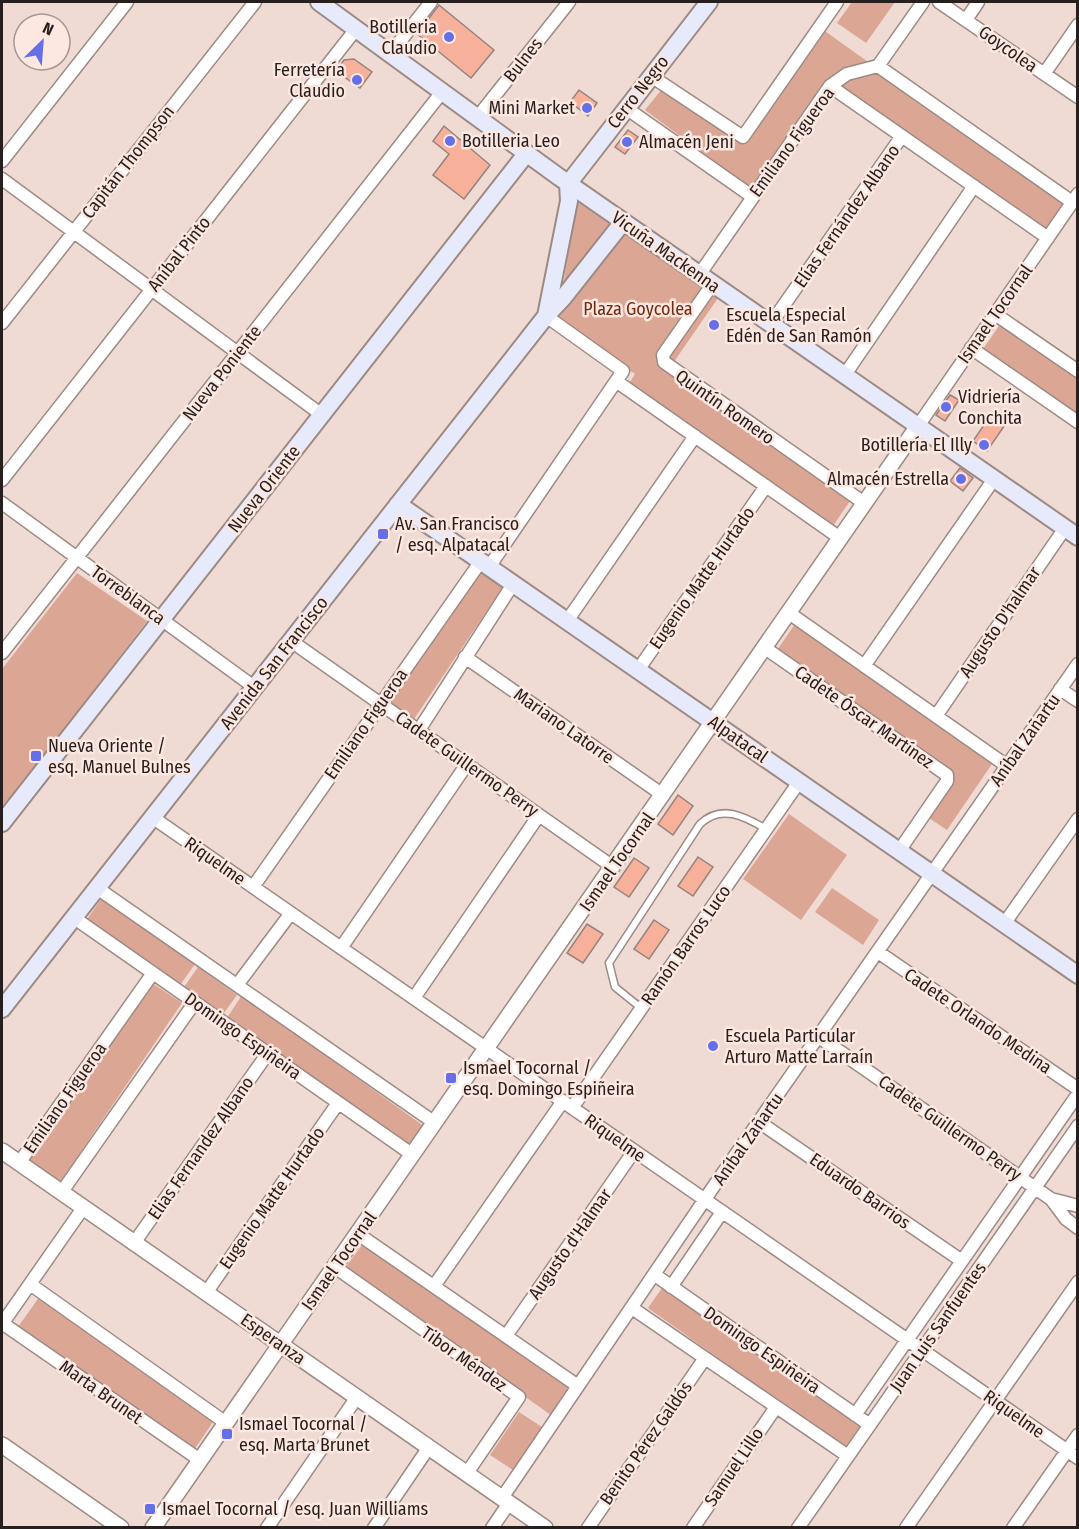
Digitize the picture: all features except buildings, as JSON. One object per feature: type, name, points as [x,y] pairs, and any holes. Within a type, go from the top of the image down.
[{"type":"main road","name":"Vicuña Mackenna","points":[[319,2],[568,184],[1071,532]]},
{"type":"main road","name":"Cerro Negro","points":[[568,184],[709,2]]},
{"type":"main road","name":"Nueva Oriente","points":[[2,823],[526,154]]},
{"type":"main road","name":"Avenida San Francisco","points":[[546,316],[569,201],[568,184]]},
{"type":"main road","name":"Avenida San Francisco","points":[[2,1009],[546,316],[623,222]]},
{"type":"main road","name":"Alpatacal","points":[[398,504],[1077,974]]},
{"type":"street","points":[[2,161],[127,2]]},
{"type":"street","name":"Capitán Thompson","points":[[2,324],[255,2]]},
{"type":"street","points":[[390,54],[431,2]]},
{"type":"street","name":"Bulnes","points":[[477,118],[569,2]]},
{"type":"street","points":[[651,76],[743,137],[837,2]]},
{"type":"street","points":[[923,2],[878,66],[1075,198]]},
{"type":"street","name":"Goycolea","points":[[939,2],[1077,97]]},
{"type":"street","points":[[966,20],[978,2]]},
{"type":"street","points":[[1044,74],[1077,25]]},
{"type":"street","name":"Aníbal Pinto","points":[[2,480],[356,29]]},
{"type":"street","name":"Emiliano Figueroa","points":[[705,280],[753,197],[830,86],[847,74],[878,66]]},
{"type":"street","points":[[830,86],[1048,238]]},
{"type":"street","name":"Nueva Poniente","points":[[2,653],[442,92]]},
{"type":"street","points":[[626,108],[753,197]]},
{"type":"street","name":"Elías Fernández Albano","points":[[770,325],[902,136]]},
{"type":"street","points":[[2,179],[322,415]]},
{"type":"street","points":[[844,375],[974,186]]},
{"type":"street","name":"Ismael Tocornal","points":[[153,1527],[714,722],[1075,198]]},
{"type":"street","name":"Quintín Romero","points":[[705,280],[665,351],[664,362],[864,503]]},
{"type":"street","points":[[995,314],[1075,365]]},
{"type":"street","points":[[546,316],[695,436],[840,538]]},
{"type":"street","points":[[971,348],[1077,423]]},
{"type":"street","name":"Emiliano Figueroa","points":[[253,887],[380,703],[485,564],[620,376]]},
{"type":"street","points":[[567,621],[695,436]]},
{"type":"street","points":[[864,666],[994,479]]},
{"type":"street","name":"Eugenio Matte Hurtado","points":[[638,670],[766,486]]},
{"type":"street","name":"Torreblanca","points":[[2,503],[254,687]]},
{"type":"street","name":"Augusto D'halmar","points":[[936,716],[1071,532]]},
{"type":"street","points":[[418,730],[513,584]]},
{"type":"street","points":[[789,613],[1007,766]]},
{"type":"street","name":"Cadete Guillermo Perry","points":[[291,641],[613,867]]},
{"type":"street","name":"Cadete Óscar Martínez","points":[[765,648],[947,775],[946,781],[899,851]]},
{"type":"street","name":"Mariano Latorre","points":[[465,657],[663,795]]},
{"type":"street","name":"Aníbal Zañartu","points":[[492,1527],[506,1500],[579,1386],[1077,664]]},
{"type":"street","points":[[1060,689],[1077,701]]},
{"type":"street","points":[[341,948],[467,764]]},
{"type":"street","name":"Ramón Barros Luco","points":[[434,1286],[641,1008],[799,782]]},
{"type":"street","points":[[414,998],[539,815]]},
{"type":"street","name":"Riquelme","points":[[152,817],[1072,1454]]},
{"type":"street","points":[[1004,924],[1077,819]]},
{"type":"street","points":[[97,888],[435,1123]]},
{"type":"street","points":[[237,985],[291,913]]},
{"type":"street","name":"Domingo Espiñeira","points":[[74,917],[413,1155]]},
{"type":"street","name":"Cadete Orlando Medina","points":[[878,952],[1077,1091]]},
{"type":"street","name":"Emiliano Figueroa","points":[[7,1158],[153,973]]},
{"type":"street","points":[[61,1193],[195,1002]]},
{"type":"street","name":"Cadete Guillermo Perry","points":[[819,1037],[1035,1187],[1051,1199],[1066,1219],[1077,1228]]},
{"type":"street","name":"Elias Fernandez Albano","points":[[134,1243],[268,1053]]},
{"type":"street","name":"Juan Luis Sanfuentes","points":[[855,1415],[1077,1091]]},
{"type":"street","name":"Eugenio Matte Hurtado","points":[[206,1293],[338,1103]]},
{"type":"street","name":"Eduardo Barrios","points":[[759,1122],[962,1261]]},
{"type":"street","name":"Juan Luis Sanfuentes","points":[[798,1527],[1077,1126]]},
{"type":"street","name":"Augusto d'Halmar","points":[[506,1336],[634,1151]]},
{"type":"street","name":"Esperanza","points":[[7,1158],[545,1527]]},
{"type":"street","name":"Cadete Guillermo Perry","points":[[1051,1199],[1077,1206]]},
{"type":"street","points":[[2,1324],[83,1208]]},
{"type":"street","name":"Aníbal Zañartu","points":[[671,1287],[722,1212]]},
{"type":"street","points":[[358,1234],[579,1386]]},
{"type":"street","name":"Tibor Méndez","points":[[335,1267],[519,1397],[467,1473]]},
{"type":"street","name":"Domingo Espiñeira","points":[[655,1275],[870,1425]]},
{"type":"street","points":[[906,1527],[1077,1282]]},
{"type":"street","points":[[30,1284],[226,1423]]},
{"type":"street","points":[[632,1308],[848,1456]]},
{"type":"street","name":"Marta Brunet","points":[[2,1324],[200,1460]]},
{"type":"street","name":"Benito Pérez Galdós","points":[[588,1527],[705,1358]]},
{"type":"street","points":[[267,1527],[357,1397]]},
{"type":"street","name":"Samuel Lillo","points":[[693,1527],[776,1407]]},
{"type":"street","points":[[1014,1527],[1072,1454],[1077,1435]]},
{"type":"street","points":[[2,1445],[121,1527]]},
{"type":"street","points":[[374,1527],[429,1447]]},
{"type":"lane","points":[[641,1008],[615,987],[610,977],[609,963],[700,824],[718,813],[732,813],[766,829]]},
{"type":"green space","points":[[852,2],[895,2],[866,43],[837,23]]},
{"type":"green space","points":[[822,29],[1064,202],[1044,232],[832,85],[750,188],[645,110],[662,89],[742,144]]},
{"type":"green space","name":"Plaza Goycolea","points":[[576,201],[718,298],[669,369],[852,498],[833,526],[630,382],[635,374],[558,320]]},
{"type":"green space","points":[[1001,323],[1077,377],[1077,416],[983,349]]},
{"type":"green space","points":[[480,570],[503,587],[414,719],[388,702]]},
{"type":"green space","points":[[77,573],[147,621],[2,809],[2,669]]},
{"type":"green space","points":[[795,624],[994,761],[947,830],[926,816],[953,777],[775,653]]},
{"type":"green space","points":[[789,814],[847,855],[801,920],[743,879]]},
{"type":"green space","points":[[832,888],[879,920],[863,945],[815,912]]},
{"type":"green space","points":[[102,898],[195,964],[178,988],[85,922]]},
{"type":"green space","points":[[198,967],[237,995],[221,1017],[182,990]]},
{"type":"green space","points":[[149,981],[182,1003],[61,1181],[28,1160]]},
{"type":"green space","points":[[242,995],[425,1127],[409,1148],[225,1021]]},
{"type":"green space","points":[[362,1245],[573,1391],[555,1418],[345,1268]]},
{"type":"green space","points":[[664,1285],[861,1425],[845,1448],[648,1308]]},
{"type":"green space","points":[[40,1296],[215,1419],[194,1450],[18,1327]]},
{"type":"green space","points":[[519,1412],[542,1427],[513,1470],[490,1455]]},
{"type":"place","name":"Botilleria Claudio","points":[[449,37]]},
{"type":"place","name":"Ferretería Claudio","points":[[357,80]]},
{"type":"place","name":"Mini Market","points":[[587,108]]},
{"type":"place","name":"Botilleria Leo","points":[[450,141]]},
{"type":"place","name":"Almacén Jeni","points":[[627,142]]},
{"type":"place","name":"Escuela Especial Edén de San Ramón","points":[[714,325]]},
{"type":"place","name":"Vidriería Conchita","points":[[946,407]]},
{"type":"place","name":"Botillería El Illy","points":[[984,445]]},
{"type":"place","name":"Almacén Estrella","points":[[961,479]]},
{"type":"place","name":"Av. San Francisco / esq. Alpatacal","points":[[383,534]]},
{"type":"place","name":"Nueva Oriente / esq. Manuel Bulnes","points":[[36,756]]},
{"type":"place","name":"Escuela Particular Arturo Matte Larraín","points":[[713,1046]]},
{"type":"place","name":"Ismael Tocornal / esq. Domingo Espiñeira","points":[[451,1078]]},
{"type":"place","name":"Ismael Tocornal / esq. Marta Brunet","points":[[227,1434]]},
{"type":"place","name":"Ismael Tocornal / esq. Juan Williams","points":[[150,1509]]}]
